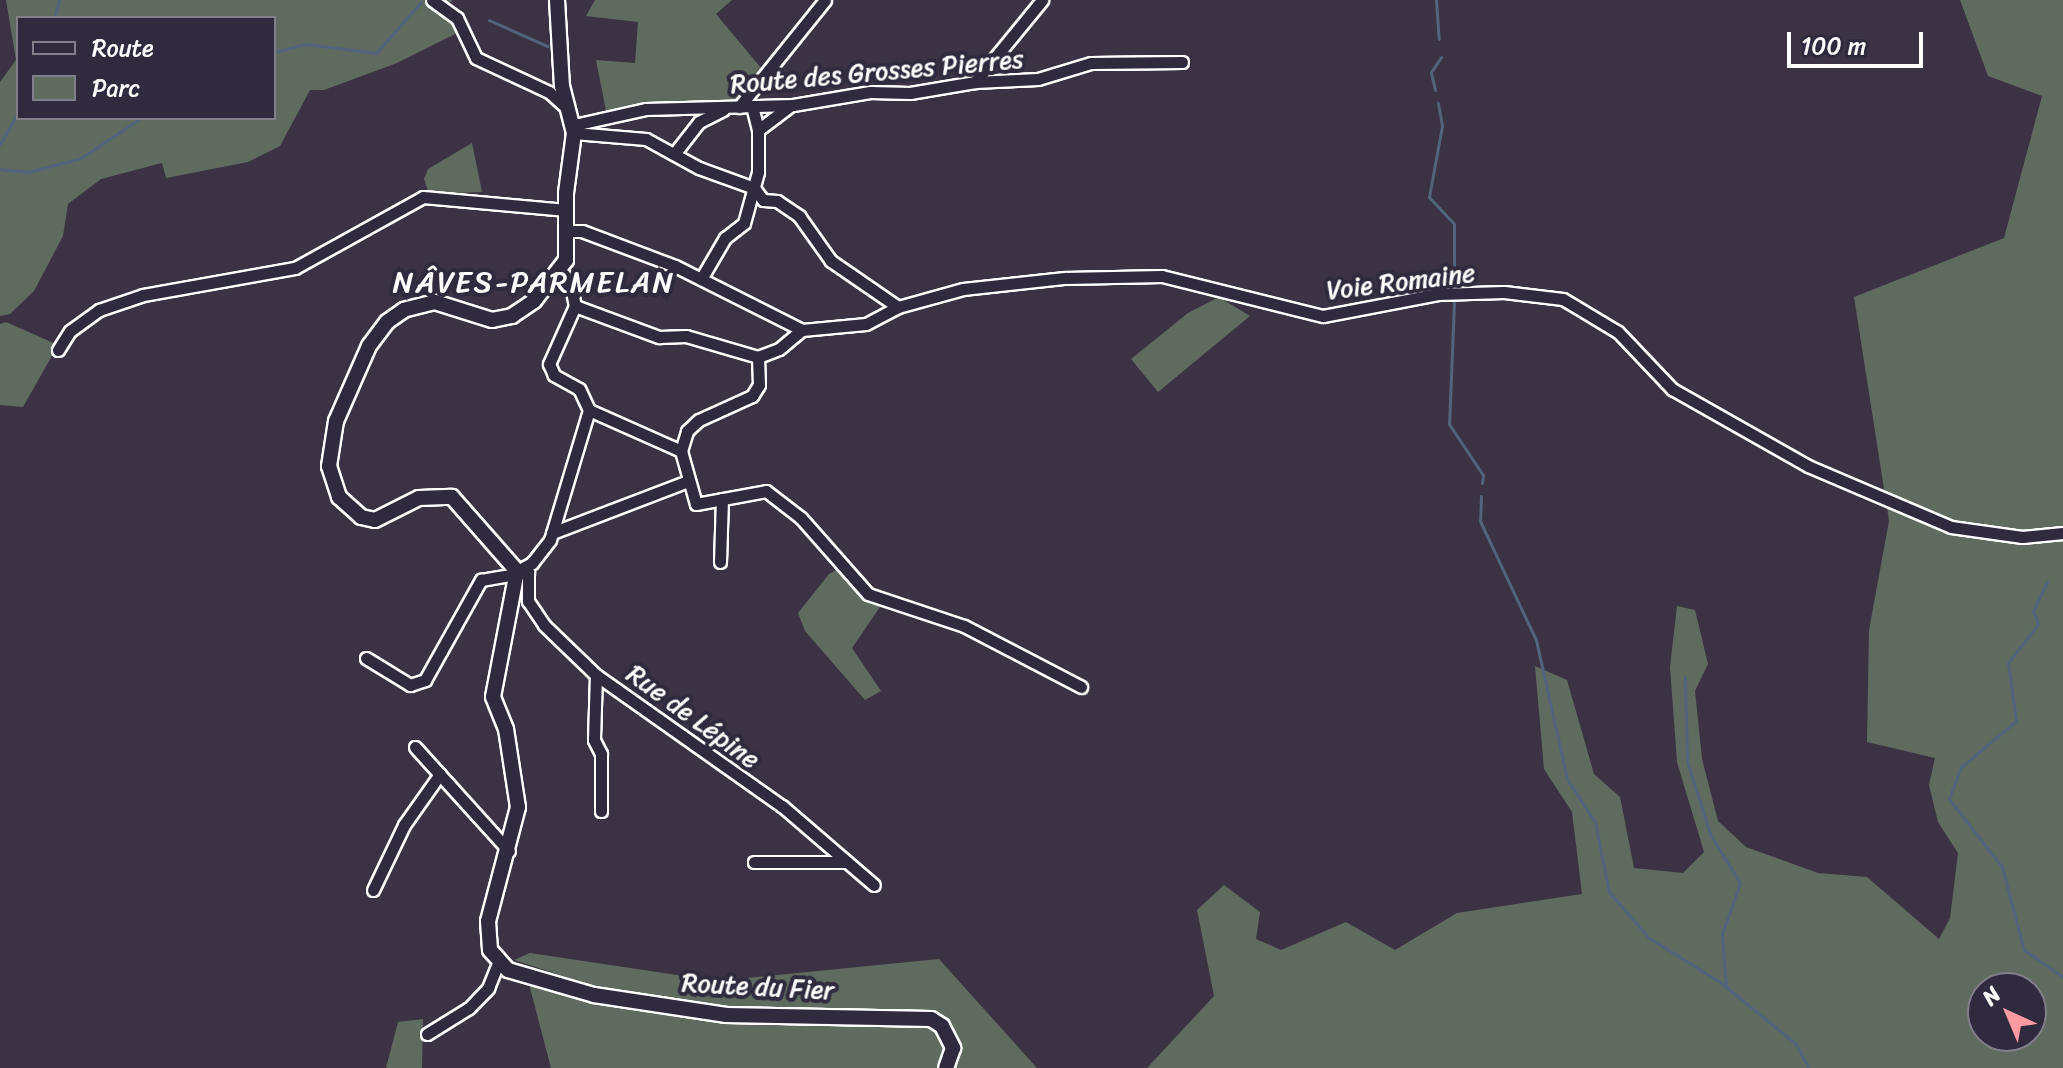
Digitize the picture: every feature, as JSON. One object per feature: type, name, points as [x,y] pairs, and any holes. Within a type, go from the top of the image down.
[{"type":"main road","points":[[498,963],[490,950],[488,921],[510,851],[518,807],[506,729],[493,697],[517,571],[452,497],[419,498],[388,515],[361,517],[339,497],[330,455],[336,421],[354,379],[374,336],[393,317],[435,302],[492,320],[512,316],[534,301],[568,254],[566,210],[572,123],[562,86],[557,0]]},
{"type":"main road","name":"Route du Fier","points":[[498,963],[526,975],[594,995],[726,1015],[931,1019],[942,1026],[953,1048],[946,1068]]},
{"type":"street","points":[[432,0],[457,18],[476,58],[549,92],[572,123],[646,139],[754,188],[763,200],[777,201],[799,216],[831,261],[898,307]]},
{"type":"street","points":[[674,154],[699,122],[740,107],[825,0]]},
{"type":"street","points":[[975,82],[1042,0]]},
{"type":"street","name":"Route des Grosses Pierres","points":[[572,123],[646,109],[793,105],[975,82],[1038,79],[1091,63],[1182,62]]},
{"type":"street","points":[[758,130],[793,105]]},
{"type":"street","points":[[701,279],[725,238],[744,223],[754,188],[758,130],[740,107]]},
{"type":"street","points":[[58,350],[70,331],[99,310],[143,295],[295,268],[423,197],[566,210]]},
{"type":"street","points":[[568,231],[582,231],[701,279],[802,330],[779,349],[758,357],[686,336],[659,337],[575,306]]},
{"type":"street","points":[[558,269],[570,281],[575,306],[549,364],[554,375],[579,389],[589,410],[681,451]]},
{"type":"street","name":"Voie Romaine","points":[[802,330],[866,324],[898,307],[963,289],[1065,278],[1162,276],[1323,316],[1438,294],[1504,292],[1563,299],[1618,332],[1672,389],[1728,425],[1808,466],[1951,527],[2022,537],[2063,533]]},
{"type":"street","points":[[758,357],[759,385],[752,396],[699,420],[687,431],[681,451],[696,504],[766,491],[801,518],[868,594],[964,626],[1081,687]]},
{"type":"street","points":[[366,658],[410,685],[425,680],[473,590],[491,575],[517,571],[532,563],[552,533],[589,410]]},
{"type":"street","points":[[552,533],[688,481]]},
{"type":"street","points":[[720,562],[722,499]]},
{"type":"street","name":"Rue de Lépine","points":[[517,571],[530,575],[528,601],[544,625],[596,675],[782,806],[874,885]]},
{"type":"street","points":[[596,675],[594,740],[601,754],[601,811]]},
{"type":"street","points":[[415,747],[510,851]]},
{"type":"street","points":[[373,890],[404,825],[440,774]]},
{"type":"street","points":[[754,862],[847,862]]},
{"type":"street","points":[[427,1034],[469,1008],[488,988],[498,963]]},
{"type":"green space","points":[[6,0],[453,0],[444,8],[463,30],[397,63],[324,90],[310,90],[280,146],[248,162],[166,178],[162,163],[101,179],[68,204],[63,236],[34,291],[10,314],[0,316],[0,82],[16,60]]},
{"type":"green space","points":[[595,0],[732,0],[716,14],[766,74],[736,103],[607,116],[596,60],[635,63],[638,22],[586,16]]},
{"type":"green space","points":[[1960,0],[2063,0],[2063,1068],[1147,1068],[1214,996],[1197,910],[1224,885],[1260,912],[1256,939],[1281,950],[1346,922],[1395,950],[1457,913],[1582,894],[1572,812],[1544,769],[1535,666],[1567,680],[1594,774],[1620,797],[1634,868],[1683,873],[1704,852],[1677,762],[1670,667],[1677,606],[1695,610],[1708,664],[1695,691],[1702,759],[1718,821],[1746,847],[1818,873],[1867,877],[1939,939],[1950,918],[1958,853],[1938,822],[1929,785],[1935,758],[1867,742],[1869,630],[1889,521],[1854,297],[2004,238],[2042,96],[1988,76]]},
{"type":"green space","points":[[472,143],[482,192],[429,194],[424,179],[428,169]]},
{"type":"green space","points":[[1219,297],[1250,316],[1158,392],[1131,359],[1188,313]]},
{"type":"green space","points":[[6,322],[58,345],[23,407],[0,405],[0,324]]},
{"type":"green space","points":[[844,566],[884,601],[852,648],[881,691],[865,700],[805,631],[798,613],[829,574]]},
{"type":"green space","points":[[530,953],[717,981],[939,959],[1037,1068],[551,1068],[529,984],[612,1002],[612,992],[514,960]]},
{"type":"green space","points":[[423,1019],[422,1068],[386,1068],[398,1022]]},
{"type":"waterway","points":[[55,16],[59,0]]},
{"type":"waterway","points":[[1436,0],[1439,39]]},
{"type":"waterway","points":[[276,52],[306,44],[376,53],[421,2]]},
{"type":"waterway","points":[[489,20],[547,46]]},
{"type":"waterway","points":[[1435,90],[1431,72],[1441,57]]},
{"type":"waterway","points":[[1438,103],[1442,126],[1429,197],[1454,224],[1454,285]]},
{"type":"waterway","points":[[0,144],[16,116]]},
{"type":"waterway","points":[[0,169],[28,172],[81,158],[138,120]]},
{"type":"waterway","points":[[1454,302],[1449,424],[1483,475],[1482,483]]},
{"type":"waterway","points":[[1481,496],[1480,521],[1536,640],[1567,779],[1595,822],[1609,892],[1649,938],[1720,982],[1796,1044],[1809,1068]]},
{"type":"waterway","points":[[2047,582],[2033,611],[2038,624],[2008,663],[2016,721],[1961,767],[1949,799],[2002,867],[2024,950],[2063,977]]},
{"type":"waterway","points":[[1685,677],[1687,761],[1710,834],[1740,883],[1722,934],[1726,986]]},
{"type":"district","name":"NÂVES-PARMELAN","points":[[534,282]]}]
